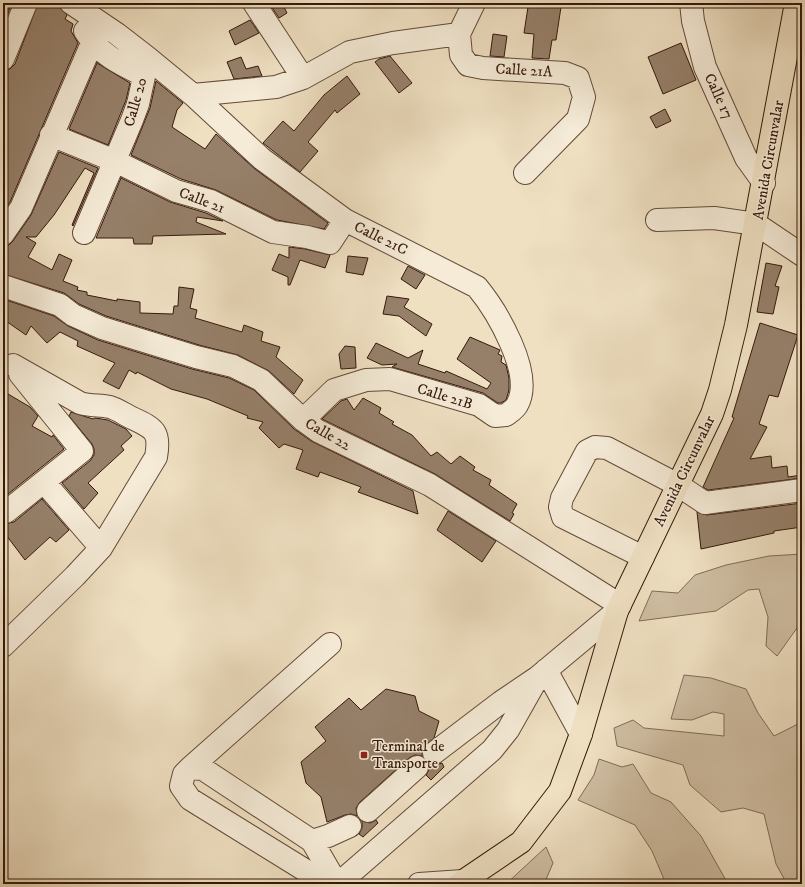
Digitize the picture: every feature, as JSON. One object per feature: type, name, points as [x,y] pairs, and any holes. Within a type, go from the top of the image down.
[{"type":"main road","name":"Avenida Circunvalar","points":[[461,883],[521,842],[560,791],[581,734],[619,608],[712,414],[720,390],[736,325],[764,183],[796,3]]},
{"type":"street","points":[[3,59],[26,3]]},
{"type":"street","points":[[254,3],[303,78]]},
{"type":"street","points":[[193,95],[276,87],[303,78],[350,52],[393,43],[459,34],[474,3]]},
{"type":"street","name":"Calle 17","points":[[691,3],[693,21],[705,67],[746,158],[764,183]]},
{"type":"street","points":[[72,4],[92,43],[108,57],[146,67]]},
{"type":"street","name":"Calle 20","points":[[72,4],[117,34],[146,67],[138,104],[84,233]]},
{"type":"street","name":"Calle 21A","points":[[459,34],[461,55],[468,65],[483,68],[565,73],[578,78],[584,97],[578,119],[525,173]]},
{"type":"street","points":[[3,234],[21,208],[51,135],[92,43]]},
{"type":"street","name":"Calle 21C","points":[[146,67],[193,95],[262,159],[345,220],[477,287],[486,298],[509,336],[522,386],[517,405]]},
{"type":"street","name":"Calle 21","points":[[51,135],[115,161],[176,190],[211,201],[273,232],[307,237],[330,244],[345,220]]},
{"type":"street","points":[[657,220],[714,218],[756,224],[802,255]]},
{"type":"street","name":"Calle 22","points":[[3,286],[60,305],[73,315],[102,328],[196,357],[233,366],[261,380],[303,420],[318,432],[430,485],[619,608]]},
{"type":"street","points":[[6,512],[82,451],[8,360]]},
{"type":"street","points":[[3,646],[75,576],[101,548],[156,458],[158,445],[158,436],[152,427],[111,407],[90,406],[80,403],[8,360]]},
{"type":"street","name":"Calle 21B","points":[[303,420],[334,390],[366,380],[390,379],[478,406],[495,416],[506,415],[517,405]]},
{"type":"street","points":[[643,557],[563,517],[560,508],[562,498],[586,451],[596,448],[607,448],[678,485],[706,503],[802,490]]},
{"type":"street","points":[[44,482],[101,548]]},
{"type":"street","points":[[368,811],[425,760],[501,702],[542,674],[619,608]]},
{"type":"street","points":[[330,644],[190,768],[184,774],[181,786],[190,799],[308,872],[336,884]]},
{"type":"street","points":[[542,674],[581,734]]},
{"type":"street","points":[[336,884],[492,750],[508,730],[542,674]]},
{"type":"street","points":[[190,768],[203,769],[312,841],[336,884]]},
{"type":"street","points":[[312,841],[328,836],[350,826]]},
{"type":"street","points":[[419,884],[461,883]]},
{"type":"shaded area","points":[[802,554],[802,621],[777,656],[766,646],[768,617],[759,589],[748,590],[716,611],[639,621],[652,591],[678,593],[695,575],[726,565],[769,556]]},
{"type":"shaded area","points":[[684,675],[711,678],[746,689],[758,713],[774,736],[802,722],[802,884],[787,884],[776,864],[764,814],[743,808],[721,812],[690,785],[683,765],[617,746],[614,728],[633,720],[644,728],[724,736],[724,714],[713,712],[692,720],[671,719]]},
{"type":"shaded area","points":[[599,759],[622,767],[633,764],[651,793],[671,802],[701,836],[728,884],[666,884],[652,851],[635,825],[578,800],[594,775]]},
{"type":"shaded area","points":[[546,847],[553,863],[544,884],[506,884]]},
{"type":"building","points":[[3,3],[12,3],[3,26]]},
{"type":"building","points":[[38,3],[50,3],[60,7],[67,15],[65,19],[73,24],[71,31],[78,43],[10,202],[3,212],[3,71],[10,69],[15,64]]},
{"type":"building","points":[[269,3],[282,3],[287,13],[279,18]]},
{"type":"building","points":[[528,7],[561,7],[556,40],[552,40],[549,59],[532,58],[534,34],[524,33]]},
{"type":"building","points":[[250,20],[259,33],[235,45],[229,31]]},
{"type":"building","points":[[493,34],[507,36],[504,57],[490,56]]},
{"type":"building","points":[[681,43],[696,80],[663,94],[648,57]]},
{"type":"building","points":[[390,56],[412,83],[399,93],[375,62],[379,59]]},
{"type":"building","points":[[241,57],[246,69],[258,66],[262,76],[234,79],[227,62]]},
{"type":"building","points":[[97,63],[130,83],[126,100],[108,145],[69,129]]},
{"type":"building","points":[[347,76],[360,94],[337,113],[335,110],[308,142],[318,151],[300,172],[263,143],[283,121],[294,131],[324,95]]},
{"type":"building","points":[[156,81],[183,103],[177,110],[172,127],[205,149],[216,134],[255,169],[328,223],[324,229],[277,220],[216,190],[181,179],[131,155],[150,108]]},
{"type":"building","points":[[665,109],[671,121],[656,128],[650,117]]},
{"type":"building","points":[[59,152],[98,168],[73,226],[72,225],[94,173],[85,168],[54,215],[36,237],[26,237],[36,243],[28,257],[52,270],[59,254],[72,260],[63,281],[78,287],[77,290],[87,292],[87,295],[117,301],[117,299],[140,302],[140,313],[173,314],[174,306],[178,306],[179,287],[194,289],[190,308],[197,310],[195,318],[242,332],[244,325],[263,332],[261,341],[280,347],[276,357],[303,380],[294,394],[269,371],[238,355],[199,345],[106,316],[79,304],[64,293],[3,274],[3,246],[9,245],[13,241],[31,215]]},
{"type":"building","points":[[121,178],[170,202],[206,213],[223,221],[197,217],[196,222],[226,234],[153,236],[152,244],[134,244],[133,238],[96,238]]},
{"type":"building","points":[[289,247],[330,255],[325,268],[300,260],[290,285],[288,285],[288,277],[272,270],[279,254],[289,258]]},
{"type":"building","points":[[348,256],[368,258],[363,275],[346,272]]},
{"type":"building","points":[[766,263],[782,266],[775,286],[779,287],[773,314],[757,312]]},
{"type":"building","points":[[408,266],[425,275],[416,289],[401,279]]},
{"type":"building","points":[[387,296],[409,299],[404,307],[432,324],[426,336],[399,316],[383,314]]},
{"type":"building","points":[[3,299],[54,316],[68,326],[98,340],[192,369],[229,378],[254,390],[294,429],[311,441],[413,491],[418,514],[358,492],[361,487],[320,472],[318,477],[296,469],[303,450],[284,444],[279,448],[259,428],[263,422],[247,418],[248,416],[207,399],[171,389],[137,372],[136,374],[129,370],[119,389],[103,381],[115,363],[77,346],[78,341],[60,332],[47,343],[31,326],[26,335],[3,319]]},
{"type":"building","points":[[760,323],[798,335],[778,397],[769,395],[759,424],[767,427],[750,459],[771,456],[772,468],[787,466],[788,477],[802,475],[802,478],[708,490],[703,487],[734,418],[732,417]]},
{"type":"building","points":[[470,337],[500,350],[498,354],[502,356],[501,362],[506,365],[509,378],[509,390],[506,400],[501,403],[498,403],[483,393],[392,367],[397,364],[382,365],[367,358],[376,343],[408,358],[423,350],[418,364],[445,373],[446,371],[487,389],[491,383],[457,359]]},
{"type":"building","points":[[345,346],[355,347],[356,368],[341,369],[339,354]]},
{"type":"building","points":[[3,391],[30,407],[38,416],[32,426],[52,437],[53,435],[64,449],[3,498]]},
{"type":"building","points":[[363,398],[381,408],[379,413],[394,422],[392,424],[412,435],[431,456],[437,452],[451,464],[460,456],[475,467],[473,470],[491,480],[489,485],[517,504],[510,521],[435,474],[322,419],[341,401],[347,399],[354,410]]},
{"type":"building","points":[[71,412],[93,419],[108,420],[126,429],[132,436],[121,446],[124,450],[88,483],[98,493],[84,509],[62,483],[90,461],[94,455],[92,444],[69,416]]},
{"type":"building","points":[[42,499],[69,530],[56,542],[50,537],[25,560],[3,531],[3,524],[14,522]]},
{"type":"building","points":[[802,503],[802,527],[774,531],[774,533],[701,549],[697,512],[707,515]]},
{"type":"building","points":[[448,511],[496,541],[482,562],[437,530]]},
{"type":"building","points":[[386,689],[415,696],[419,711],[439,721],[434,738],[423,748],[422,756],[415,755],[409,758],[360,802],[356,808],[357,816],[351,814],[345,815],[327,822],[321,797],[306,783],[301,762],[326,741],[315,727],[349,698],[361,710]]},
{"type":"building","points":[[442,763],[444,767],[431,780],[426,775],[429,770],[429,764],[435,765]]},
{"type":"building","points":[[376,820],[378,823],[363,837],[359,834],[362,828],[362,821],[370,823]]},
{"type":"place","name":"Terminal de Transporte","points":[[364,755]]}]
